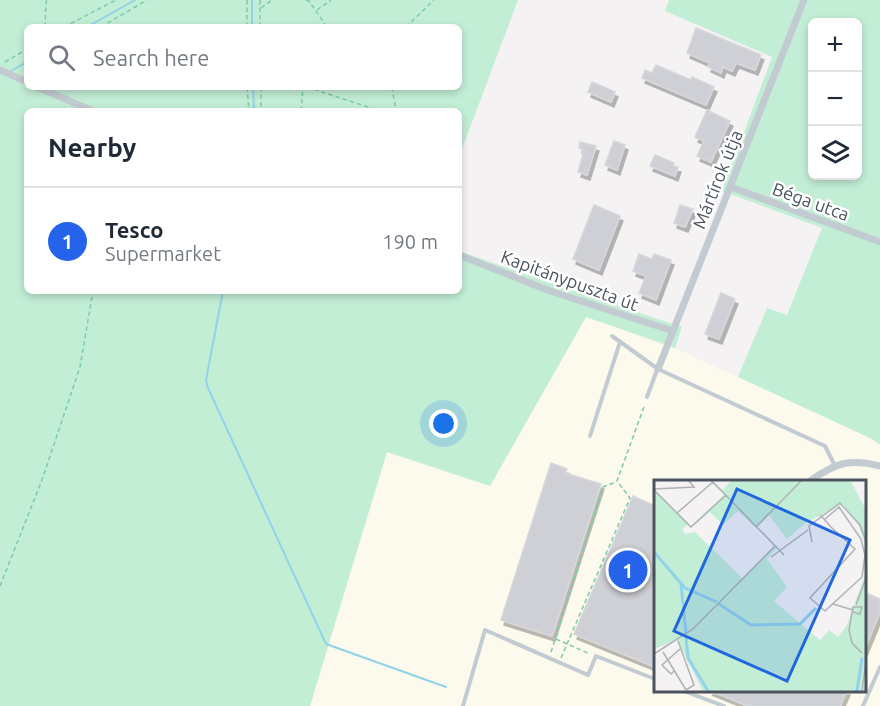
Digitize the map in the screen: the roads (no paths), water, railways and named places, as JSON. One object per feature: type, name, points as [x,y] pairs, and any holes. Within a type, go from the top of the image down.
[{"type":"street","name":"Mártírok útja","points":[[658,369],[804,0]]},
{"type":"street","points":[[0,68],[24,80]]},
{"type":"street","points":[[44,90],[86,108]]},
{"type":"street","name":"Béga utca","points":[[731,187],[880,242]]},
{"type":"street","name":"Kapitánypuszta út","points":[[462,256],[550,291],[673,331]]},
{"type":"street","points":[[812,480],[834,466],[856,461],[880,466]]},
{"type":"lane","points":[[612,336],[658,369],[825,446],[834,466]]},
{"type":"lane","points":[[590,436],[621,342]]},
{"type":"lane","points":[[647,397],[658,369]]},
{"type":"lane","points":[[463,706],[485,630],[588,675],[596,656],[654,679]]},
{"type":"lane","points":[[863,706],[880,667]]},
{"type":"lane","points":[[684,691],[724,706]]},
{"type":"waterway","points":[[92,24],[135,0]]},
{"type":"waterway","points":[[252,0],[252,24]]},
{"type":"waterway","points":[[11,71],[24,64]]},
{"type":"waterway","points":[[253,90],[254,108]]},
{"type":"waterway","points":[[222,294],[206,380],[208,388],[326,644],[446,687]]},
{"type":"place","name":"Tesco","points":[[628,570]]}]
